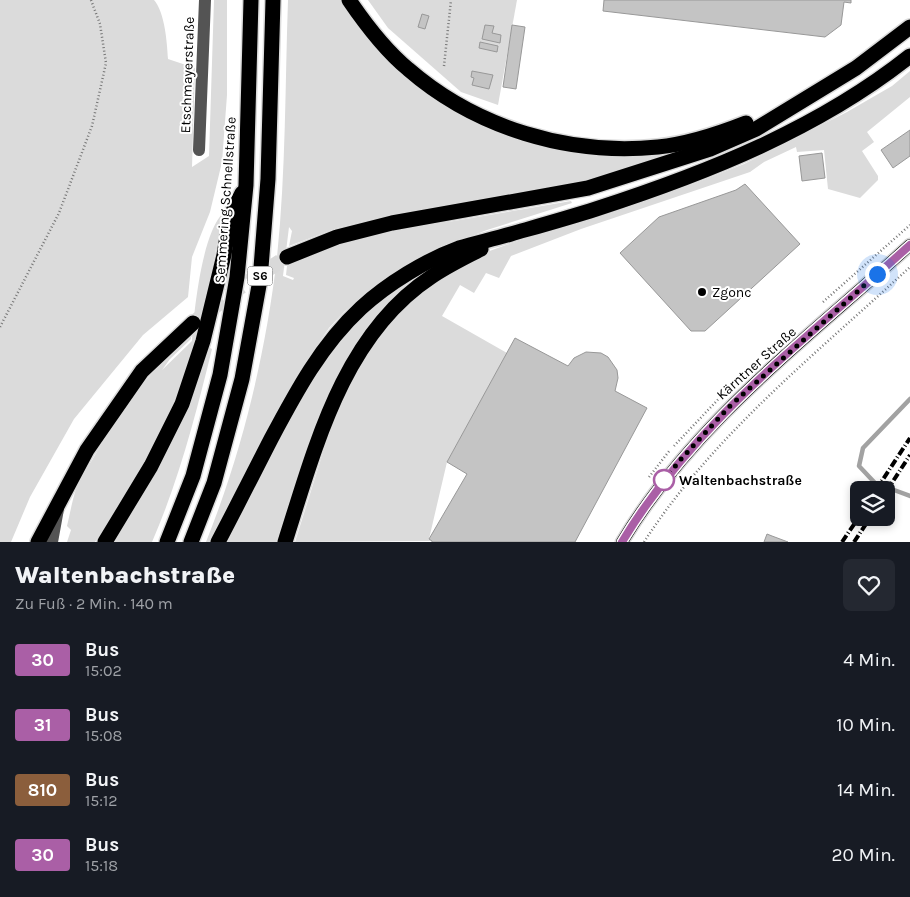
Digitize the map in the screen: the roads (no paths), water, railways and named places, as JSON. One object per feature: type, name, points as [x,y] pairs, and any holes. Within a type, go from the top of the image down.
[{"type":"highway","name":"Semmering Schnellstraße","points":[[167,542],[193,476],[220,374],[237,277],[246,185],[251,0]]},
{"type":"highway","name":"S6","points":[[191,542],[214,483],[242,379],[260,280],[268,179],[273,0]]},
{"type":"highway","points":[[349,0],[366,25],[407,69],[453,102],[504,126],[552,142],[604,149],[659,147],[706,138],[788,109]]},
{"type":"highway","points":[[287,257],[337,237],[392,223],[588,188],[710,149],[756,129],[856,68],[910,27]]},
{"type":"highway","points":[[218,542],[298,388],[322,352],[362,307],[394,282],[458,249],[671,184],[728,161],[781,137],[832,108],[910,56]]},
{"type":"highway","points":[[105,542],[151,466],[182,404],[203,341],[224,255],[230,216],[246,185]]},
{"type":"highway","points":[[285,542],[317,444],[337,393],[358,356],[380,324],[404,299],[430,277],[512,234]]},
{"type":"highway","points":[[38,542],[87,450],[142,372],[193,323]]},
{"type":"main road","name":"Kärntner Straße","points":[[622,542],[664,479],[721,416],[910,245]]},
{"type":"street","name":"Etschmayerstraße","points":[[199,150],[205,0]]},
{"type":"street","points":[[52,542],[60,499]]},
{"type":"waterway","points":[[873,481],[859,466],[863,448],[910,399]]},
{"type":"waterway","points":[[895,490],[910,496]]},
{"type":"tunnel","points":[[193,323],[239,288],[287,257]]},
{"type":"railway","points":[[882,481],[910,438]]},
{"type":"railway","points":[[893,481],[910,455]]},
{"type":"railway","points":[[842,542],[853,526]]},
{"type":"railway","points":[[854,542],[865,526]]},
{"type":"place","name":"Zgonc","points":[[702,292]]},
{"type":"place","name":"Waltenbachstraße","points":[[664,480]]}]
